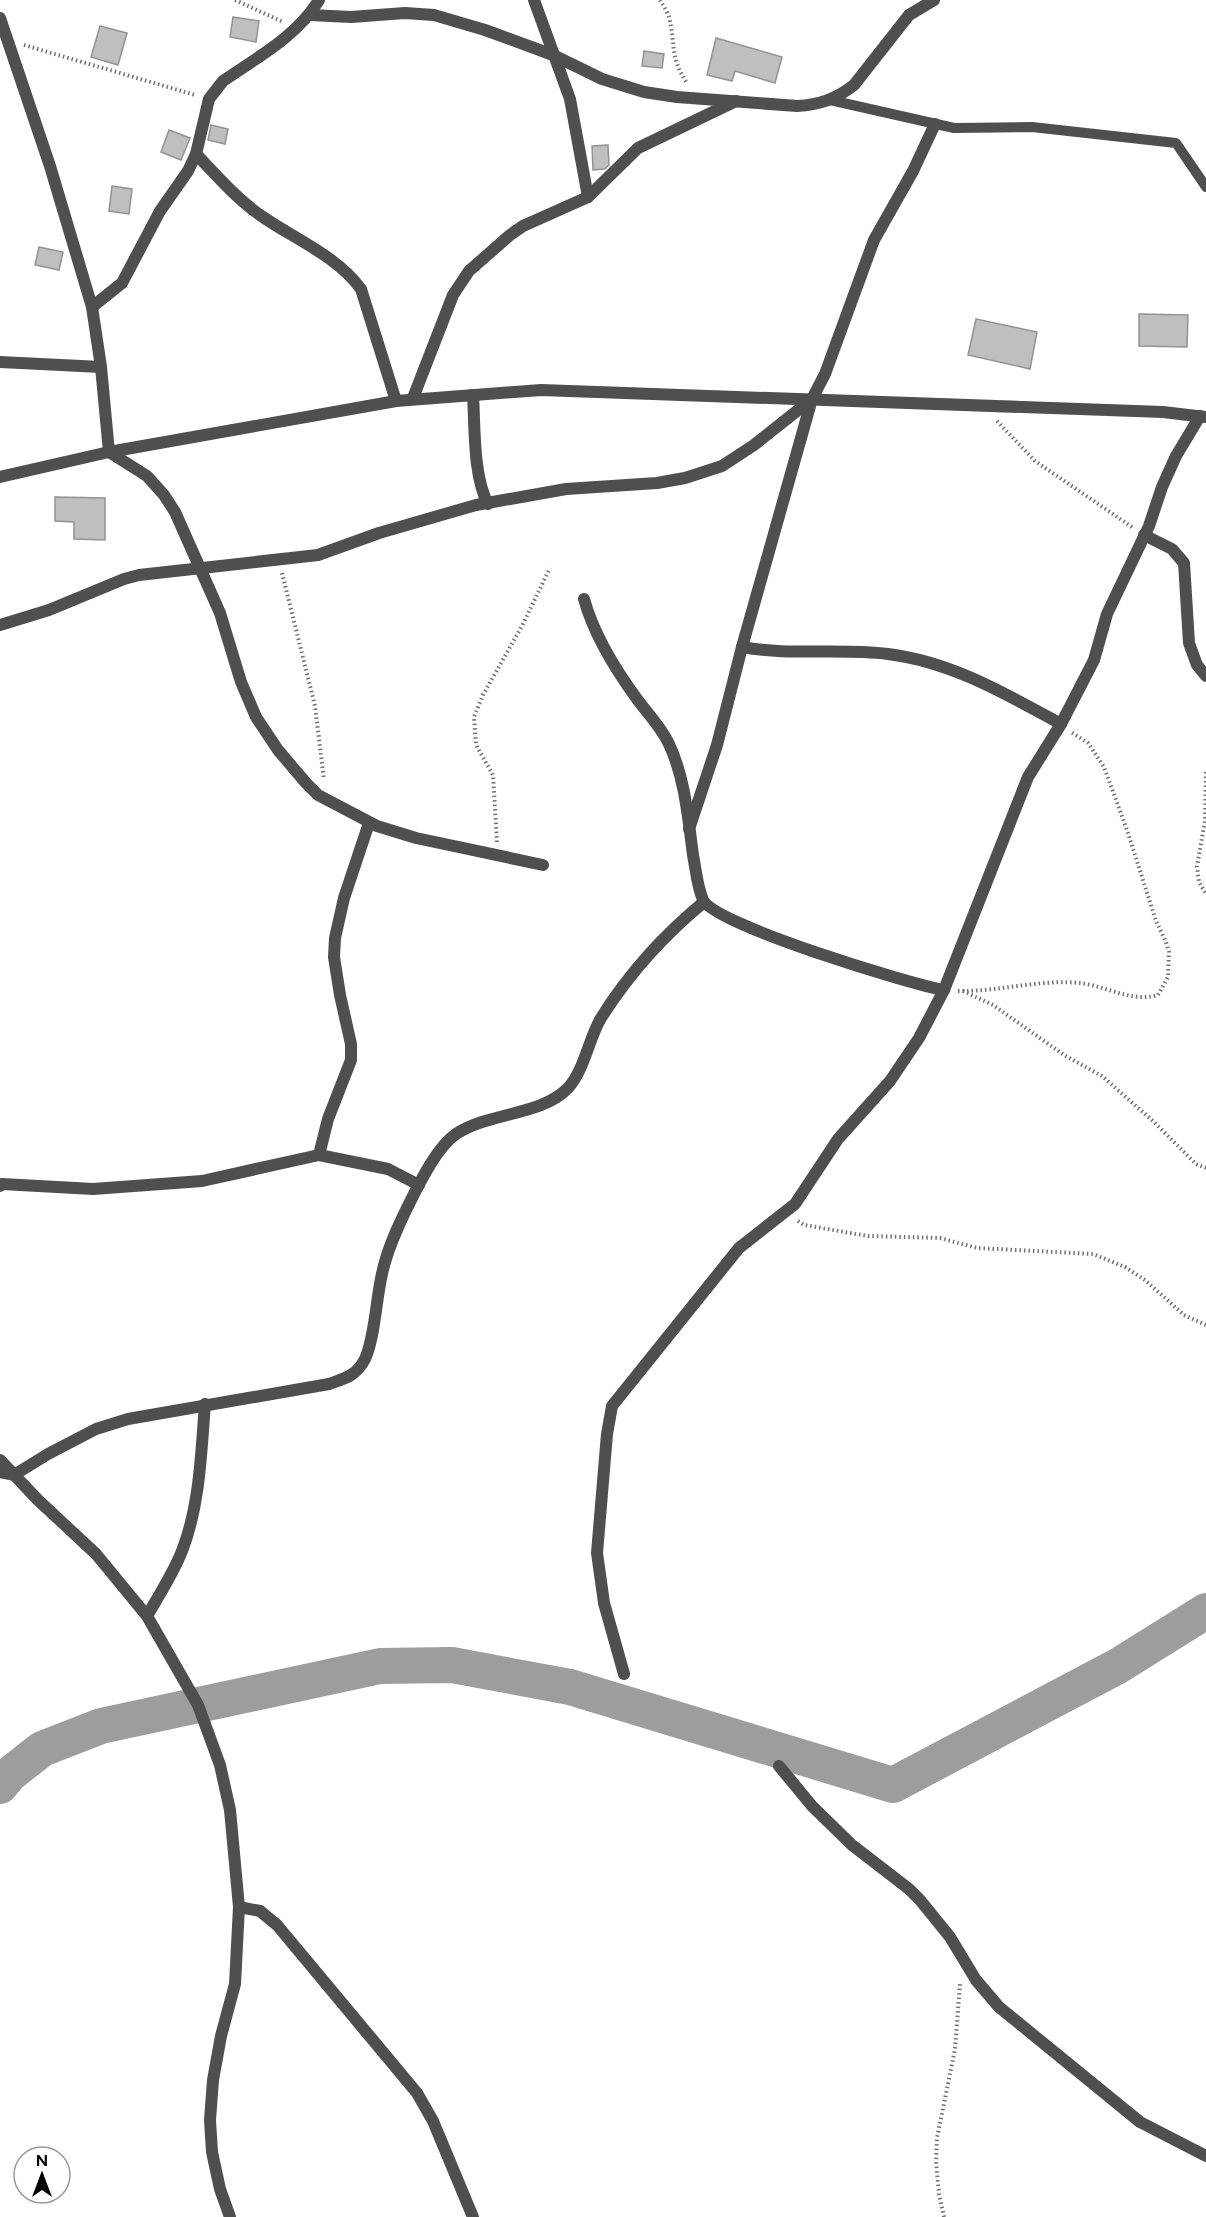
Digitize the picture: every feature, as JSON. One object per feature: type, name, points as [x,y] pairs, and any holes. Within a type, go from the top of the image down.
[{"type":"street","points":[[92,307],[122,283],[157,218],[188,171],[196,154],[209,99],[224,81],[297,28],[310,15],[319,0]]},
{"type":"street","points":[[534,0],[570,99],[588,197]]},
{"type":"street","points":[[310,15],[351,17],[434,15],[485,30],[554,55],[602,79],[644,92],[797,106],[815,105],[831,100],[854,85],[909,15],[934,0]]},
{"type":"street","points":[[0,18],[50,166],[92,307],[101,367],[109,452]]},
{"type":"street","points":[[413,398],[453,295],[469,271],[523,226],[588,197],[638,148],[736,101]]},
{"type":"street","points":[[689,829],[717,746],[742,647],[812,399],[825,374],[874,240],[913,171],[935,124]]},
{"type":"street","points":[[196,154],[222,182],[260,215],[338,264],[353,278],[361,289],[396,401]]},
{"type":"street","points":[[0,362],[101,367]]},
{"type":"street","points":[[0,477],[109,452],[413,398],[541,390],[1164,412],[1203,416],[1176,456],[1144,535],[1107,614],[1094,660],[1061,724],[1028,777],[944,990],[919,1038],[890,1082],[838,1139],[795,1203],[739,1248],[612,1406],[607,1434],[597,1553],[604,1603],[624,1674]]},
{"type":"street","points":[[473,395],[478,469],[488,504]]},
{"type":"street","points":[[0,626],[72,602],[124,579],[139,575],[318,555],[379,533],[476,505],[566,489],[657,483],[686,478],[722,466],[754,445],[812,399]]},
{"type":"street","points":[[109,452],[147,476],[175,512],[220,613],[241,682],[256,717],[294,771],[318,795],[369,823],[416,838],[543,865]]},
{"type":"street","points":[[1144,535],[1172,549],[1184,563],[1189,643],[1197,665],[1206,676]]},
{"type":"street","points":[[584,599],[590,620],[613,663],[669,746],[680,778],[697,876],[704,902],[730,920],[756,931],[808,950],[944,990]]},
{"type":"street","points":[[742,647],[763,651],[890,654],[975,678],[1061,724]]},
{"type":"street","points":[[319,1155],[328,1119],[351,1060],[351,1044],[336,967],[335,939],[344,898],[369,823]]},
{"type":"street","points":[[0,1472],[14,1475],[96,1429],[128,1419],[329,1384],[351,1377],[365,1358],[382,1271],[388,1252],[419,1185],[442,1149],[454,1135],[495,1117],[543,1104],[557,1098],[570,1086],[601,1019],[626,983],[677,926],[704,902]]},
{"type":"street","points":[[0,1186],[2,1184],[93,1189],[202,1181],[319,1155],[388,1169],[419,1185]]},
{"type":"street","points":[[147,1616],[175,1569],[183,1548],[199,1480],[206,1404]]},
{"type":"street","points":[[0,1460],[38,1500],[96,1554],[147,1616],[198,1705],[220,1765],[230,1810],[239,1907],[235,1984],[221,2036],[213,2080],[210,2120],[212,2152],[220,2189],[230,2217]]},
{"type":"street","points":[[779,1766],[812,1806],[852,1845],[920,1900],[950,1937],[963,1963],[999,2007],[1140,2122],[1206,2156]]},
{"type":"street","points":[[239,1907],[260,1911],[278,1925],[417,2093],[433,2121],[473,2217]]},
{"type":"lane","points":[[831,100],[965,129],[1032,127],[1176,143],[1206,187]]},
{"type":"path","points":[[235,0],[297,28]]},
{"type":"path","points":[[660,0],[669,15],[673,54],[679,71],[696,98]]},
{"type":"path","points":[[9,41],[209,99]]},
{"type":"path","points":[[986,406],[1002,428],[1035,461],[1144,535]]},
{"type":"path","points":[[279,561],[315,705],[326,799]]},
{"type":"path","points":[[498,856],[493,775],[476,745],[474,717],[483,695],[522,626],[550,568]]},
{"type":"path","points":[[944,990],[963,991],[1078,983],[1149,998],[1158,995],[1168,977],[1169,952],[1166,942],[1156,921],[1104,767],[1088,743],[1061,724]]},
{"type":"path","points":[[1206,772],[1205,820],[1197,867],[1200,882],[1206,894]]},
{"type":"path","points":[[963,991],[1002,1010],[1064,1055],[1102,1076],[1154,1122],[1196,1164],[1206,1168]]},
{"type":"path","points":[[795,1203],[797,1219],[804,1226],[868,1236],[940,1238],[977,1248],[1093,1254],[1125,1267],[1145,1280],[1184,1315],[1206,1325]]},
{"type":"path","points":[[944,2217],[936,2162],[937,2138],[955,2049],[963,1963]]},
{"type":"building","points":[[233,17],[259,21],[256,42],[230,37]]},
{"type":"building","points":[[100,26],[127,33],[118,65],[91,57]]},
{"type":"building","points":[[716,38],[782,57],[775,83],[735,71],[732,81],[707,75]]},
{"type":"building","points":[[644,51],[664,54],[662,68],[642,66]]},
{"type":"building","points":[[211,125],[228,129],[225,144],[208,140]]},
{"type":"building","points":[[169,130],[190,138],[181,160],[161,152]]},
{"type":"building","points":[[608,145],[609,165],[605,169],[593,170],[592,146]]},
{"type":"building","points":[[112,186],[132,189],[129,214],[109,211]]},
{"type":"building","points":[[39,247],[63,252],[59,270],[35,265]]},
{"type":"building","points":[[1139,314],[1188,315],[1187,347],[1139,346]]},
{"type":"building","points":[[976,319],[1037,332],[1030,369],[968,355]]},
{"type":"building","points":[[55,497],[105,498],[105,540],[74,539],[74,522],[55,521]]},
{"type":"waterway","points":[[0,1786],[10,1774],[42,1749],[101,1726],[380,1666],[452,1665],[570,1687],[893,1785],[1118,1666],[1206,1611]]}]
